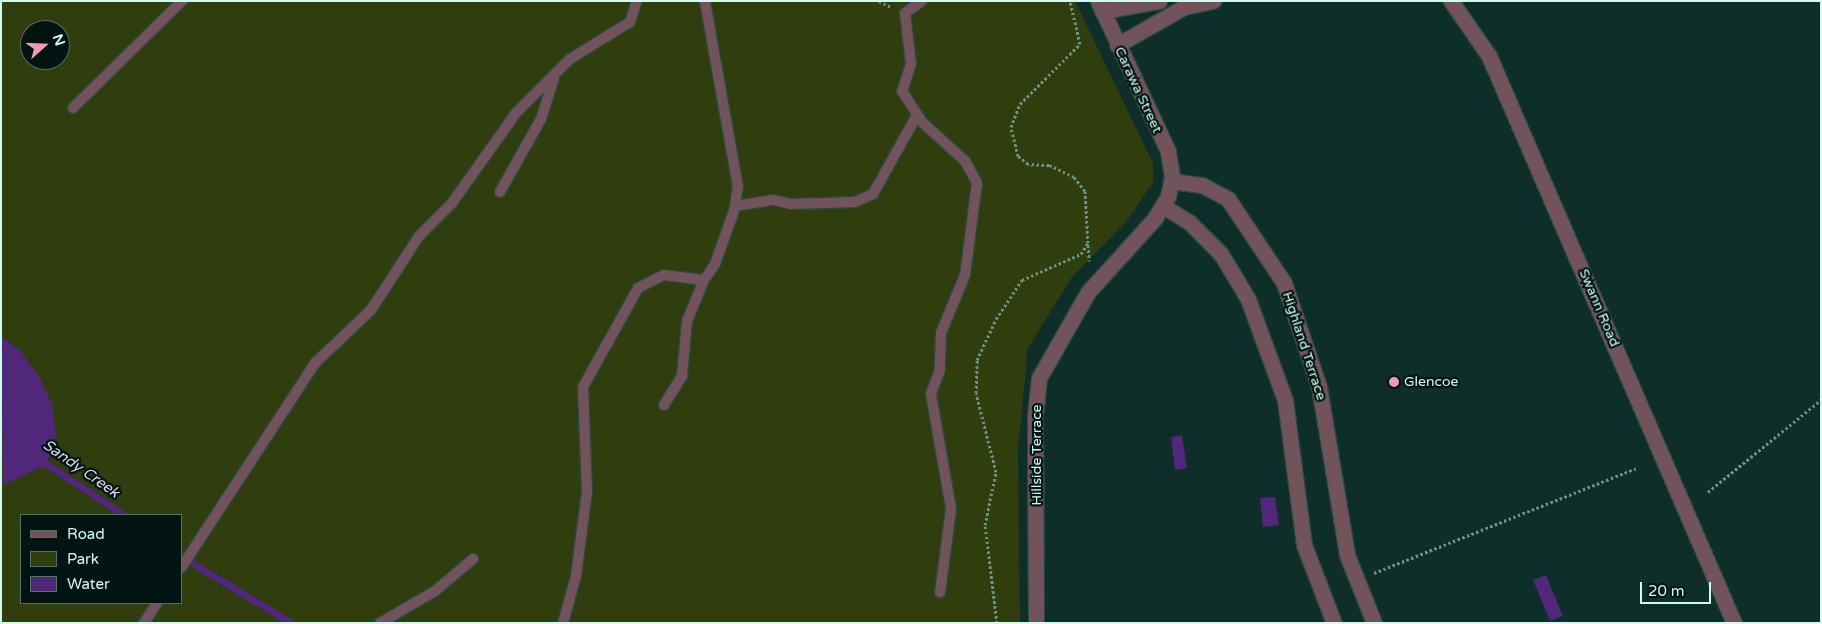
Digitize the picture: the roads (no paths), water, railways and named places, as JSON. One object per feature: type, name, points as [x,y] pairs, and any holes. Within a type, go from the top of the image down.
[{"type":"street","points":[[1100,6],[1159,1]]},
{"type":"street","points":[[1117,45],[1193,2],[1213,1]]},
{"type":"street","name":"Swann Road","points":[[1451,1],[1469,21],[1489,56],[1734,623]]},
{"type":"street","name":"Carawa Street","points":[[1100,6],[1168,151],[1172,181]]},
{"type":"street","name":"Hillside Terrace","points":[[1036,623],[1035,416],[1039,378],[1088,292],[1121,260],[1163,206],[1172,181]]},
{"type":"street","name":"Highland Terrace","points":[[1172,181],[1198,183],[1228,199],[1284,283],[1319,387],[1347,554],[1374,623]]},
{"type":"street","points":[[1163,206],[1190,223],[1221,254],[1248,299],[1285,400],[1304,545],[1334,623]]},
{"type":"lane","points":[[73,108],[182,1]]},
{"type":"lane","points":[[182,567],[315,363],[371,310],[419,236],[452,203],[516,113],[555,77],[570,60],[630,22],[637,1]]},
{"type":"lane","points":[[664,405],[682,376],[687,321],[704,280],[715,264],[735,206],[738,187],[705,1]]},
{"type":"lane","points":[[922,1],[905,13],[911,64],[902,91],[917,115],[965,161],[977,182],[965,275],[941,333],[940,370],[931,394],[951,508],[940,592]]},
{"type":"lane","points":[[500,192],[540,119],[555,77]]},
{"type":"lane","points":[[735,206],[774,200],[792,204],[855,202],[873,194],[917,115]]},
{"type":"lane","points":[[563,623],[576,576],[587,492],[583,387],[638,288],[664,275],[704,280]]},
{"type":"lane","points":[[380,623],[435,591],[473,559]]},
{"type":"lane","points":[[144,623],[156,604]]},
{"type":"water","points":[[1,337],[20,350],[40,378],[52,404],[56,435],[46,465],[3,485]]},
{"type":"water","points":[[1182,435],[1187,468],[1175,470],[1171,437]]},
{"type":"water","points":[[1275,497],[1279,525],[1263,527],[1260,498]]},
{"type":"water","points":[[1546,575],[1563,616],[1550,621],[1533,580]]},
{"type":"waterway","name":"Sandy Creek","points":[[39,459],[122,514]]},
{"type":"waterway","name":"Sandy Creek","points":[[182,557],[291,623]]},
{"type":"place","name":"Glencoe","points":[[1394,382]]}]
